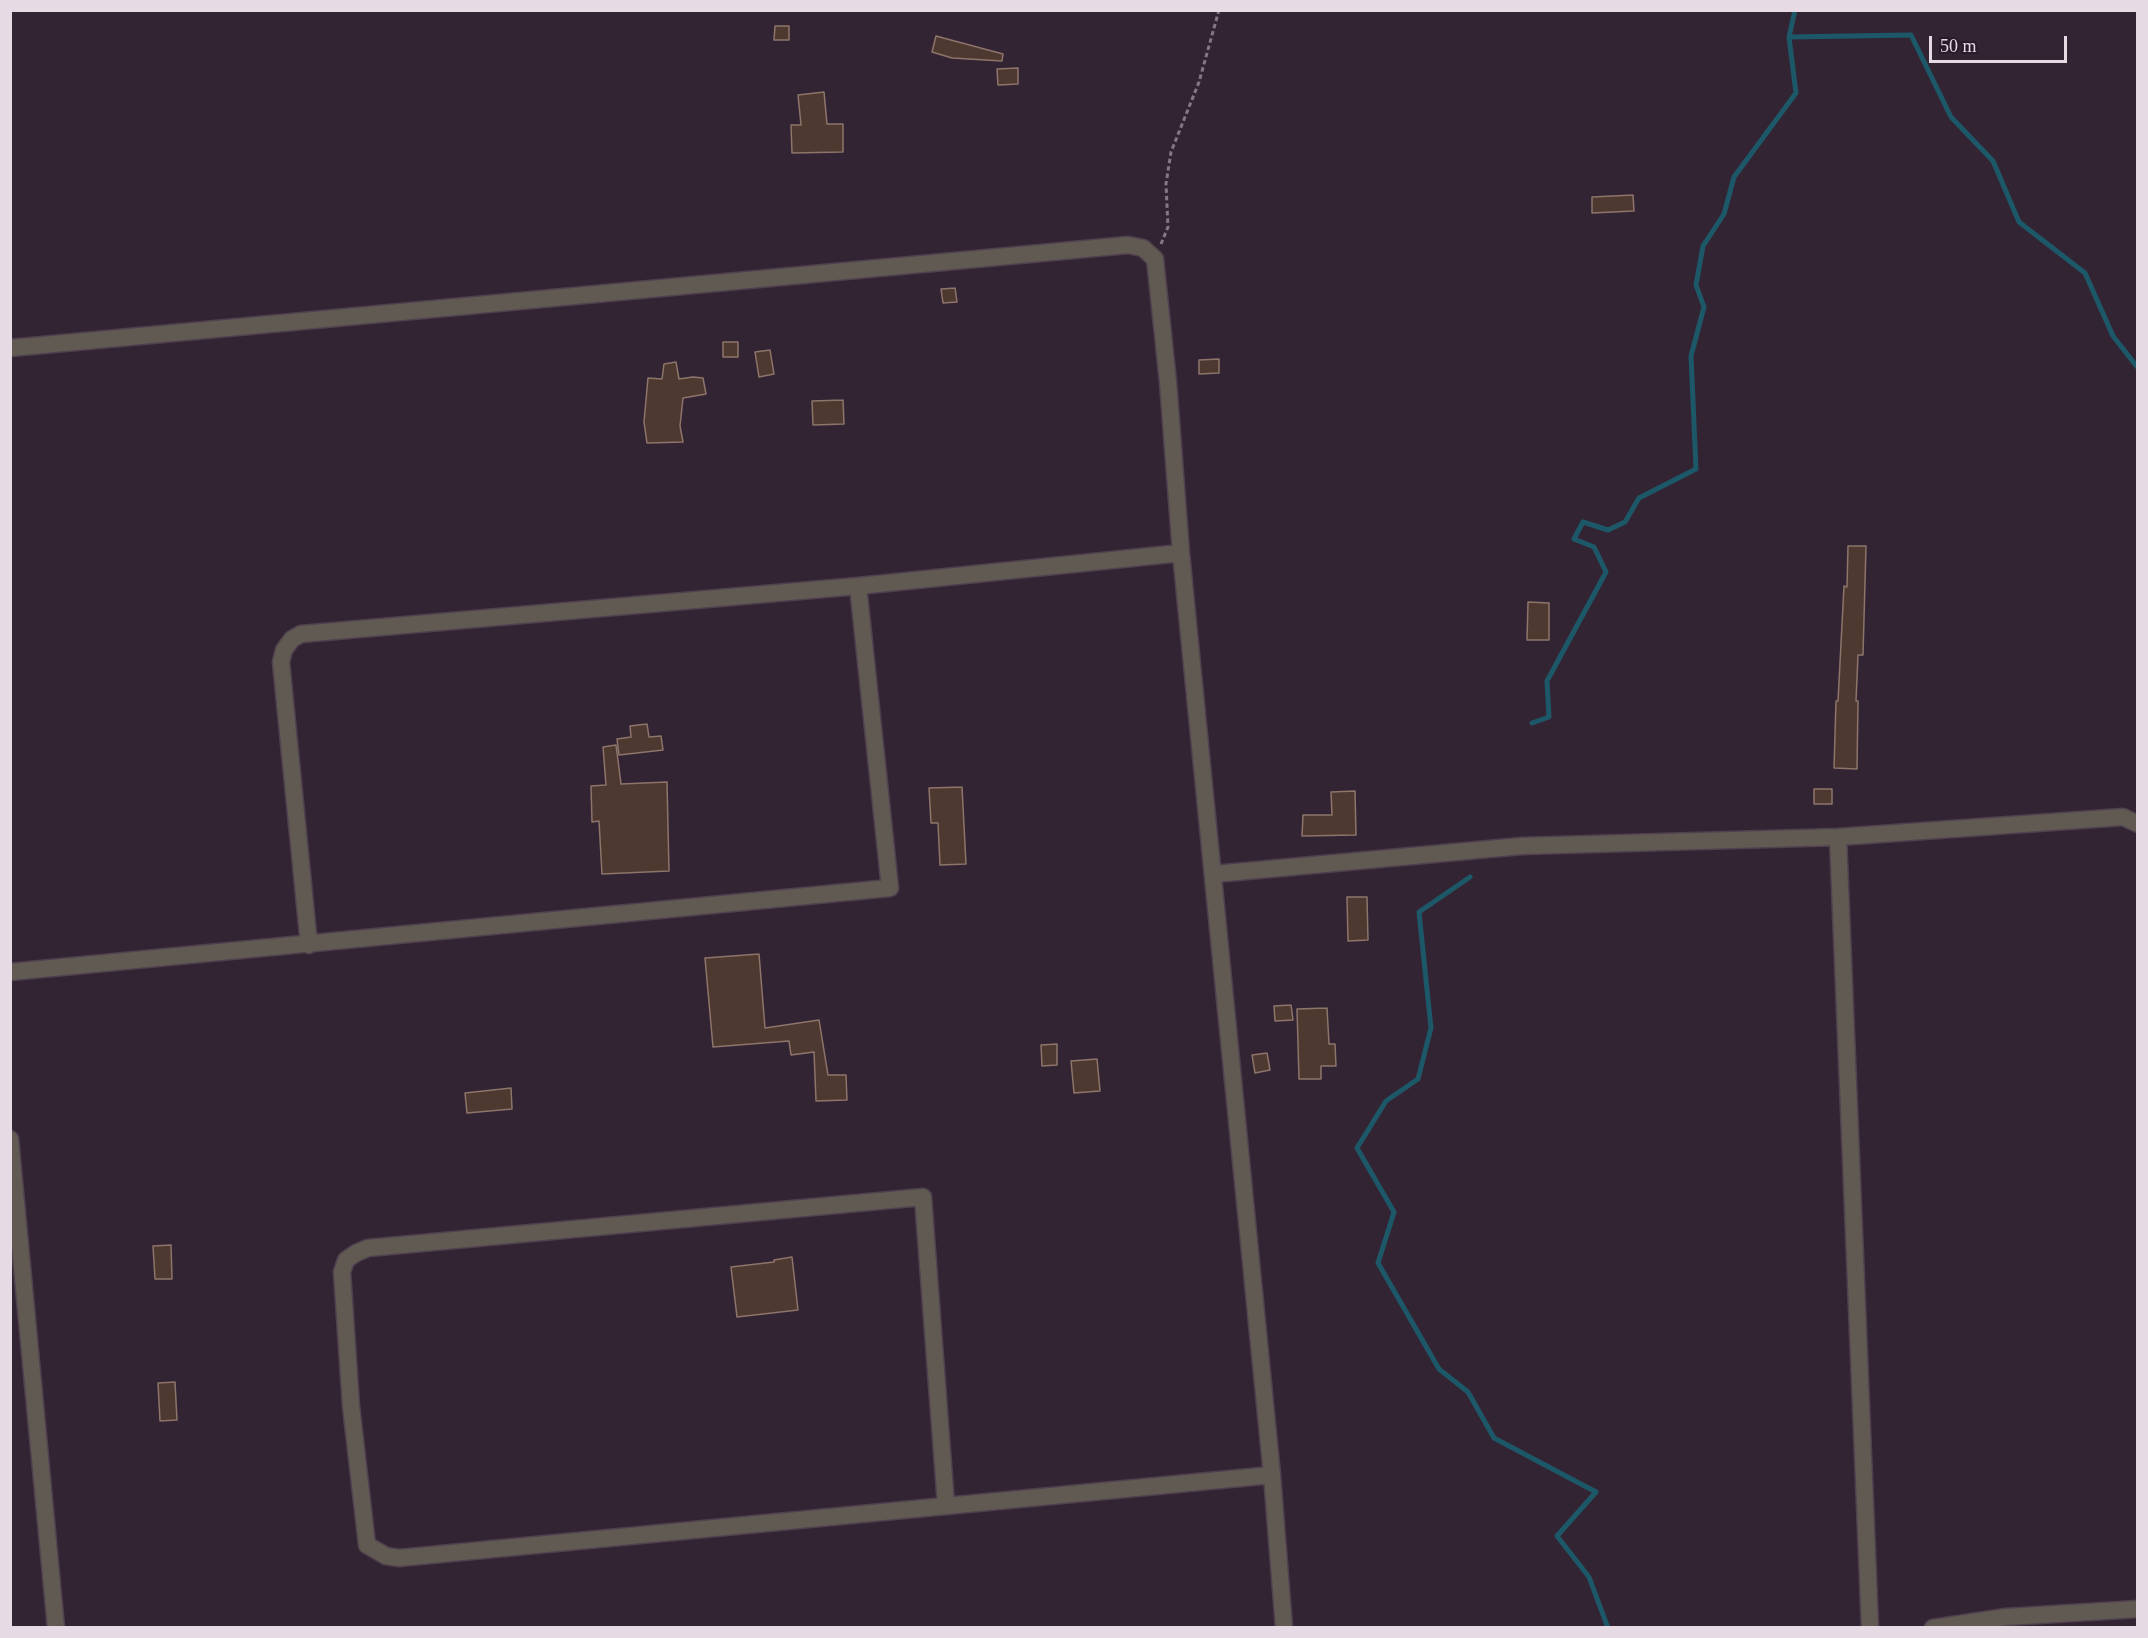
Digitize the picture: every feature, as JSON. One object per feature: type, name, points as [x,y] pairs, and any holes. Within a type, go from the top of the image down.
[{"type":"street","points":[[10,348],[1128,245],[1143,248],[1155,259],[1168,382],[1181,553],[1272,1475],[1284,1628]]},
{"type":"street","points":[[309,945],[281,662],[284,650],[292,639],[301,634],[858,586],[1181,553]]},
{"type":"street","points":[[10,972],[890,888],[858,586]]},
{"type":"street","points":[[1214,874],[1522,846],[1838,837],[2123,817],[2138,824]]},
{"type":"street","points":[[1838,837],[1870,1628]]},
{"type":"street","points":[[10,1139],[56,1628]]},
{"type":"street","points":[[946,1505],[923,1197],[368,1248],[346,1260],[342,1272],[351,1406],[367,1545],[386,1556],[411,1557],[1272,1475]]},
{"type":"street","points":[[1933,1628],[2138,1609]]},
{"type":"path","points":[[1155,259],[1168,227],[1166,184],[1171,152],[1199,82],[1219,10]]},
{"type":"building","points":[[775,26],[789,26],[789,40],[774,40]]},
{"type":"building","points":[[936,36],[1003,54],[1002,61],[952,58],[932,52]]},
{"type":"building","points":[[1018,68],[1018,84],[998,85],[997,69]]},
{"type":"building","points":[[824,92],[827,124],[843,124],[843,152],[792,153],[791,125],[801,125],[798,95]]},
{"type":"building","points":[[1633,195],[1634,211],[1592,213],[1592,197]]},
{"type":"building","points":[[955,288],[957,302],[943,303],[941,289]]},
{"type":"building","points":[[723,342],[738,342],[738,357],[723,357]]},
{"type":"building","points":[[770,350],[774,374],[759,377],[755,352]]},
{"type":"building","points":[[1219,359],[1219,373],[1199,374],[1199,360]]},
{"type":"building","points":[[676,362],[679,379],[703,378],[706,394],[683,398],[680,426],[683,442],[647,443],[644,422],[648,378],[662,379],[664,364]]},
{"type":"building","points":[[843,400],[844,424],[813,425],[812,401]]},
{"type":"building","points":[[1848,546],[1866,546],[1863,655],[1858,655],[1856,701],[1858,701],[1857,769],[1834,768],[1836,701],[1838,701],[1844,586],[1847,587]]},
{"type":"building","points":[[1528,602],[1549,603],[1549,640],[1527,640]]},
{"type":"building","points":[[647,724],[649,737],[661,736],[663,750],[619,755],[617,739],[631,737],[630,726]]},
{"type":"building","points":[[616,745],[621,784],[667,782],[669,871],[602,874],[599,821],[592,822],[591,786],[606,785],[603,747]]},
{"type":"building","points":[[962,787],[966,864],[940,865],[938,823],[931,823],[929,788]]},
{"type":"building","points":[[1814,789],[1832,789],[1832,804],[1814,804]]},
{"type":"building","points":[[1355,791],[1356,835],[1302,836],[1303,815],[1332,815],[1331,792]]},
{"type":"building","points":[[1347,897],[1367,897],[1368,940],[1348,941]]},
{"type":"building","points":[[759,954],[765,1028],[819,1020],[828,1075],[846,1075],[847,1100],[816,1101],[814,1052],[791,1055],[789,1041],[713,1047],[705,958]]},
{"type":"building","points":[[1291,1005],[1293,1020],[1275,1021],[1274,1006]]},
{"type":"building","points":[[1327,1008],[1329,1044],[1335,1044],[1336,1066],[1321,1066],[1321,1079],[1299,1079],[1297,1009]]},
{"type":"building","points":[[1057,1044],[1057,1065],[1042,1066],[1041,1045]]},
{"type":"building","points":[[1267,1053],[1270,1070],[1255,1073],[1252,1055]]},
{"type":"building","points":[[1097,1059],[1100,1091],[1074,1093],[1071,1061]]},
{"type":"building","points":[[511,1088],[512,1109],[467,1113],[465,1093]]},
{"type":"building","points":[[171,1245],[172,1279],[155,1279],[153,1246]]},
{"type":"building","points":[[792,1257],[798,1310],[737,1317],[731,1267],[774,1262],[774,1260]]},
{"type":"building","points":[[175,1382],[177,1420],[160,1421],[158,1383]]},
{"type":"waterway","points":[[1532,723],[1549,717],[1547,681],[1606,572],[1594,547],[1574,539],[1583,522],[1608,530],[1625,522],[1639,498],[1696,469],[1691,356],[1704,307],[1696,285],[1703,246],[1724,214],[1734,177],[1796,93],[1789,37],[1795,10]]},
{"type":"waterway","points":[[1789,37],[1911,35],[1951,117],[1993,161],[2019,222],[2085,273],[2113,336],[2138,368]]},
{"type":"waterway","points":[[1470,877],[1419,912],[1431,1028],[1418,1079],[1386,1101],[1357,1148],[1394,1212],[1378,1263],[1439,1369],[1468,1392],[1494,1438],[1596,1492],[1557,1536],[1589,1577],[1608,1628]]}]
